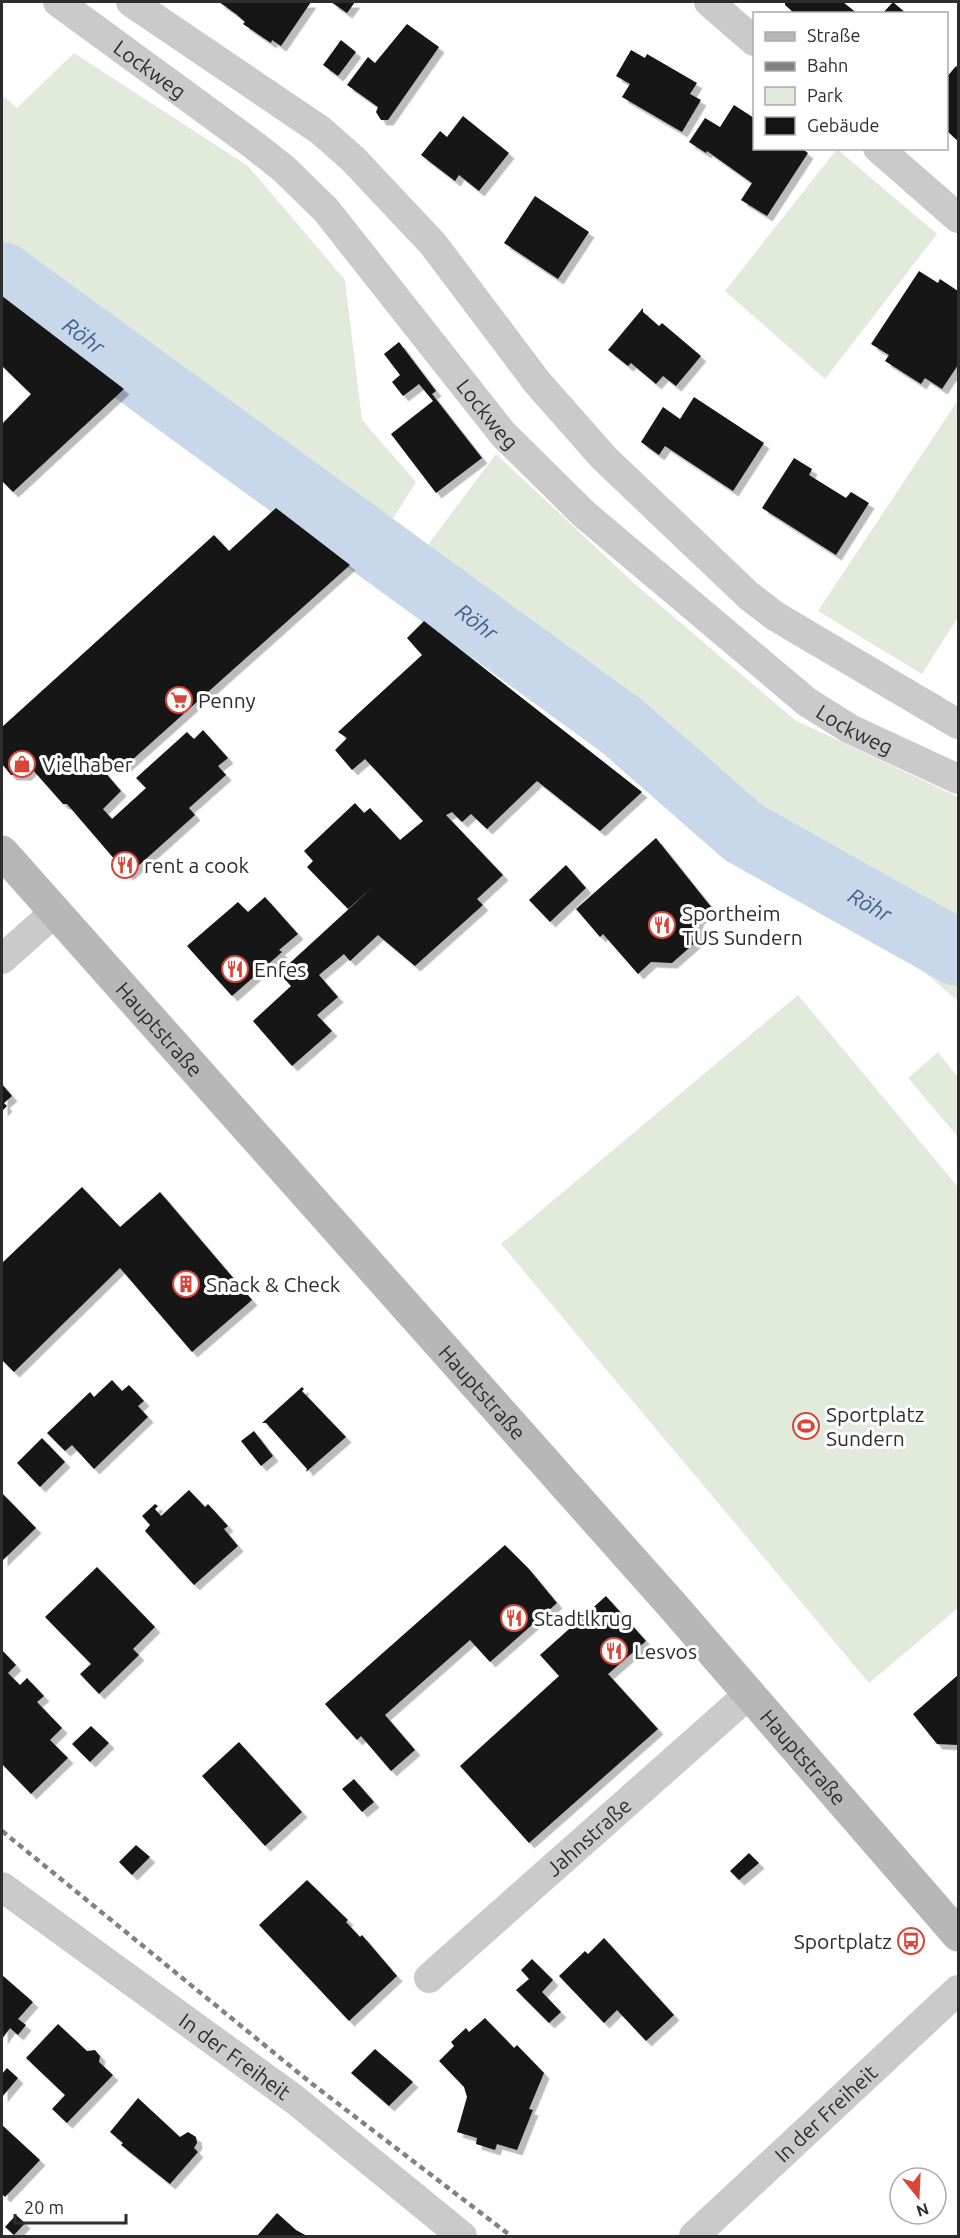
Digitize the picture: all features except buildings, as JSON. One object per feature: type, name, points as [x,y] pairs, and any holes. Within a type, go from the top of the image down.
[{"type":"main road","name":"Hauptstraße","points":[[2,852],[672,1605],[958,1935]]},
{"type":"street","name":"Lockweg","points":[[58,2],[284,169],[326,210],[502,434],[584,514],[807,702],[850,729],[958,779]]},
{"type":"street","name":"Lockweg","points":[[131,2],[320,130],[353,159],[433,244],[537,382],[597,449],[749,596],[775,616],[958,724]]},
{"type":"street","points":[[709,2],[753,40]]},
{"type":"street","points":[[880,150],[958,218]]},
{"type":"street","points":[[2,959],[55,912]]},
{"type":"street","name":"Jahnstraße","points":[[429,1978],[748,1695]]},
{"type":"street","name":"In der Freiheit","points":[[2,1887],[294,2099],[462,2236]]},
{"type":"street","name":"In der Freiheit","points":[[694,2236],[958,1990]]},
{"type":"green space","points":[[74,53],[248,166],[345,280],[362,420],[416,482],[387,528],[162,379],[35,284],[2,263],[2,95],[17,108]]},
{"type":"green space","points":[[836,150],[937,234],[825,379],[725,291]]},
{"type":"green space","points":[[958,400],[958,617],[922,674],[818,611]]},
{"type":"green space","points":[[496,454],[635,584],[795,720],[958,797],[958,1001],[916,965],[700,836],[403,578]]},
{"type":"green space","name":"Sportplatz Sundern","points":[[798,995],[958,1187],[958,1608],[869,1683],[501,1244]]},
{"type":"green space","points":[[938,1052],[958,1077],[958,1137],[908,1078]]},
{"type":"waterway","name":"Röhr","points":[[2,275],[623,727],[744,833],[958,953]]},
{"type":"railway","points":[[2,1831],[311,2083],[511,2236]]},
{"type":"place","name":"Penny","points":[[179,700]]},
{"type":"place","name":"Vielhaber","points":[[22,764]]},
{"type":"place","name":"rent a cook","points":[[125,865]]},
{"type":"place","name":"Sportheim TUS Sundern","points":[[662,925]]},
{"type":"place","name":"Enfes","points":[[235,969]]},
{"type":"place","name":"Snack & Check","points":[[186,1284]]},
{"type":"place","name":"Sportplatz Sundern","points":[[806,1426]]},
{"type":"place","name":"Stadtlkrug","points":[[514,1618]]},
{"type":"place","name":"Lesvos","points":[[614,1651]]},
{"type":"place","name":"Sportplatz","points":[[911,1941]]}]
